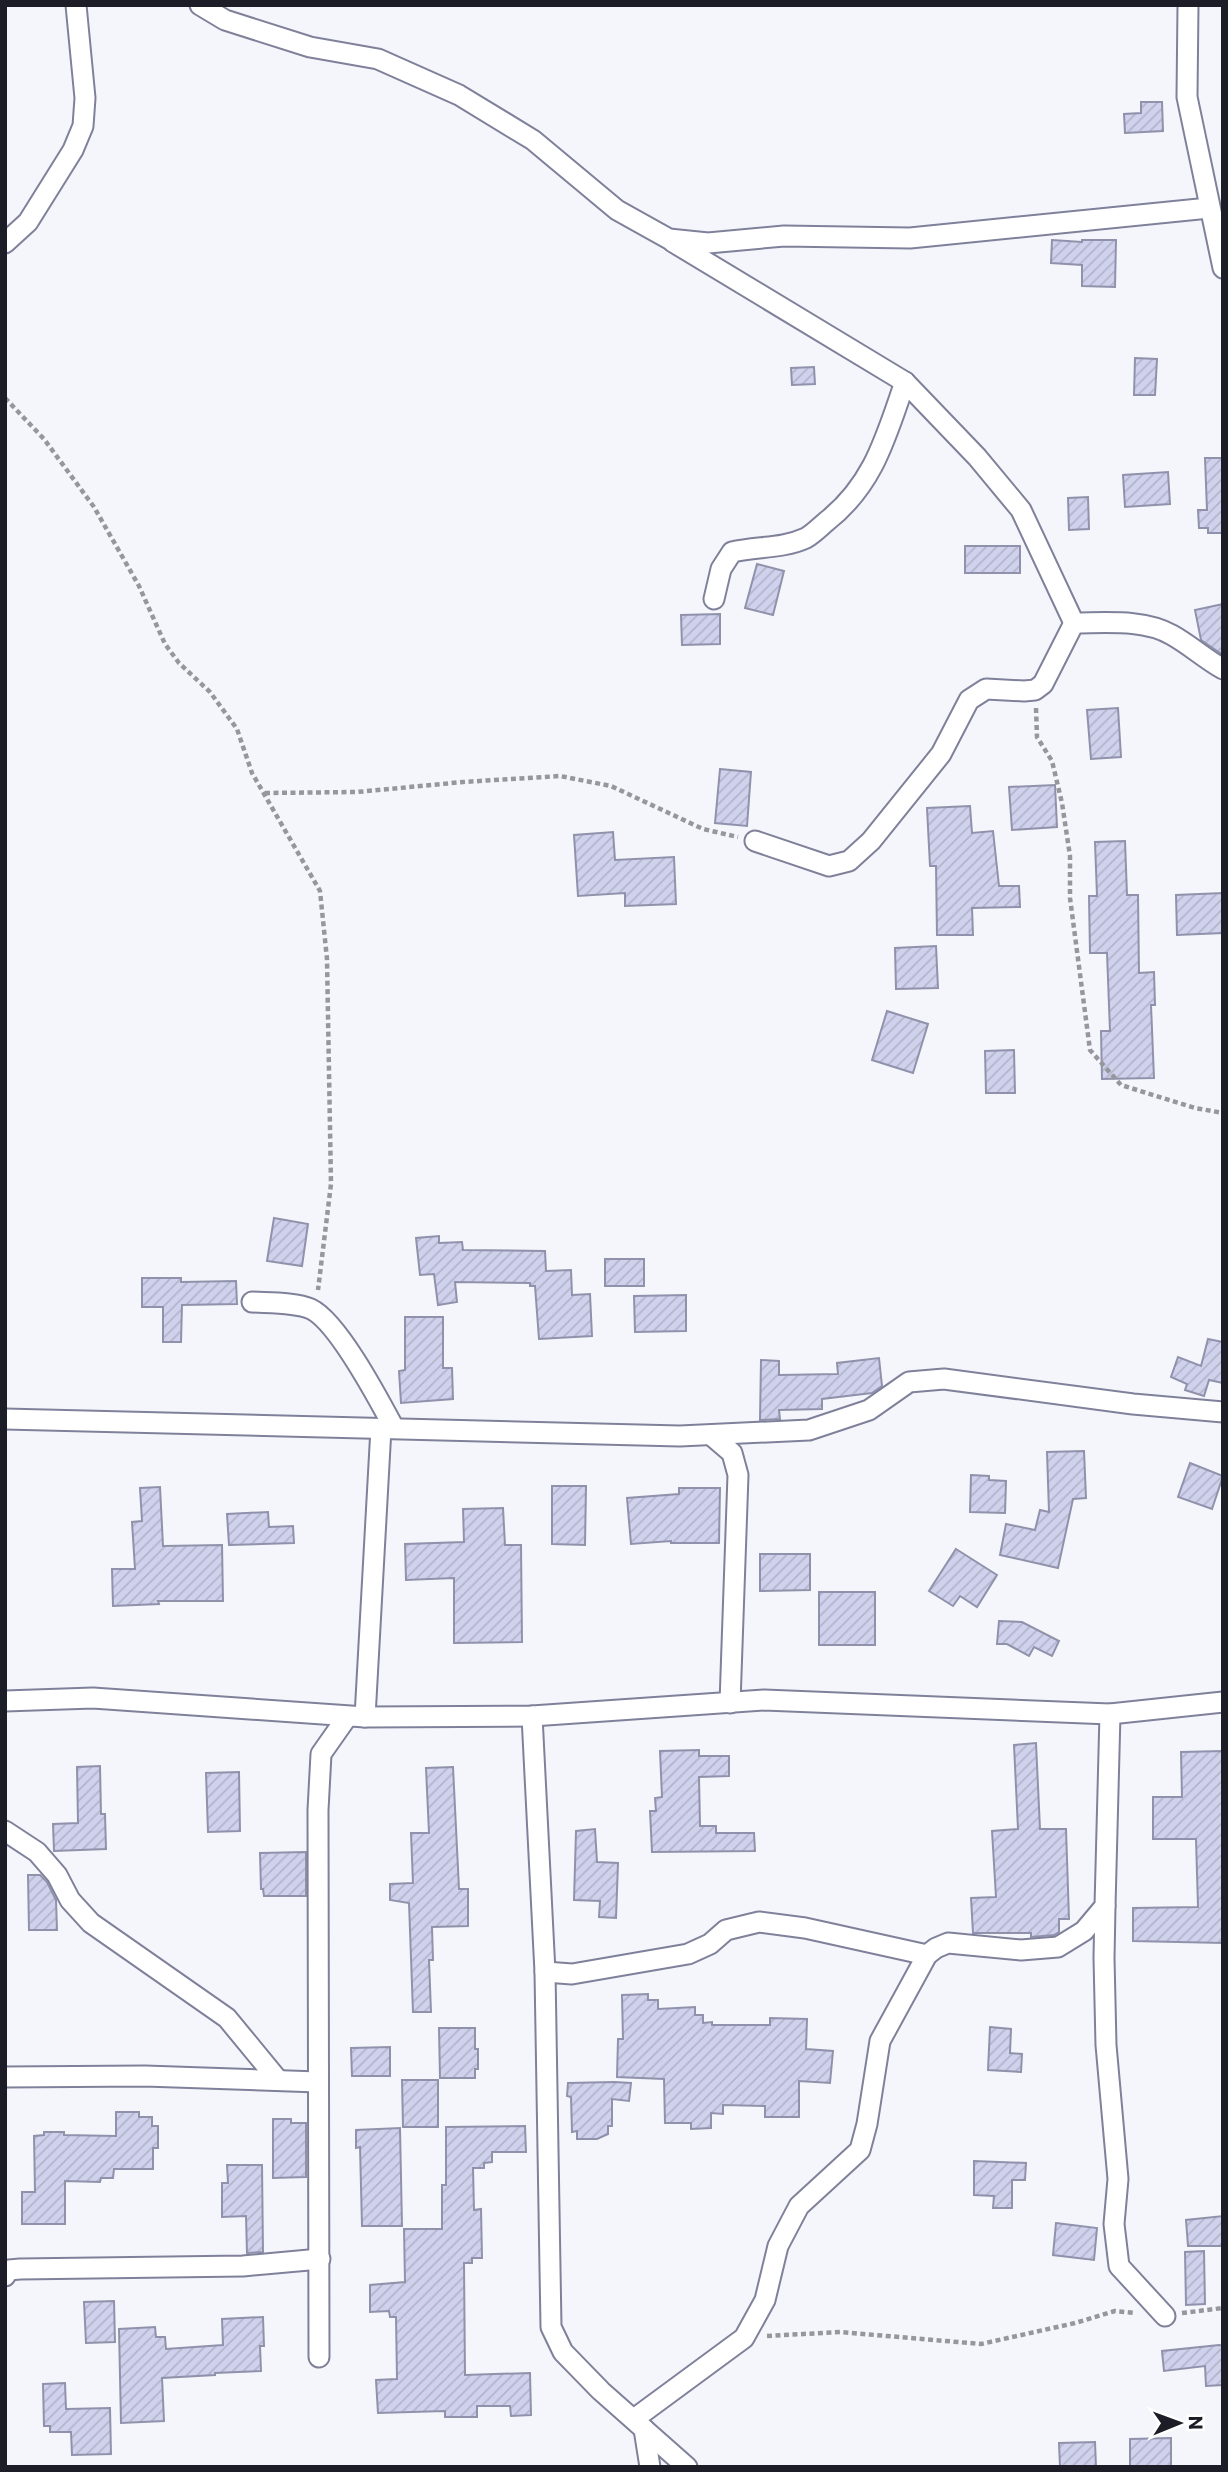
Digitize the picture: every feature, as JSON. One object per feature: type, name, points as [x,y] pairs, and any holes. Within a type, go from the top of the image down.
[{"type":"street","points":[[5,243],[28,222],[73,150],[83,126],[85,98],[76,5]]},
{"type":"street","points":[[200,5],[225,20],[310,47],[377,59],[459,94],[533,140],[617,210],[905,382],[977,457],[1021,510],[1074,623]]},
{"type":"street","points":[[1188,5],[1187,97],[1223,268]]},
{"type":"street","points":[[669,239],[708,243],[784,236],[910,238],[1209,208]]},
{"type":"street","points":[[713,599],[721,569],[732,552],[752,547],[781,546],[807,537],[839,512],[864,482],[880,455],[905,382]]},
{"type":"street","points":[[1074,623],[1140,625],[1171,635],[1202,658],[1223,669]]},
{"type":"street","points":[[755,841],[829,866],[849,861],[878,833],[941,754],[969,700],[986,689],[1024,691],[1035,690],[1044,684],[1074,623]]},
{"type":"street","points":[[252,1302],[308,1308],[323,1316],[370,1385],[388,1428],[356,1717],[321,1754],[318,1810],[319,2357]]},
{"type":"street","points":[[5,1419],[711,1435],[809,1430],[869,1410],[909,1382],[944,1379],[1133,1404],[1223,1412]]},
{"type":"street","points":[[711,1435],[733,1453],[738,1475],[730,1703]]},
{"type":"street","points":[[5,1700],[93,1698],[356,1717],[532,1716],[764,1700],[1110,1714],[1223,1702]]},
{"type":"street","points":[[1110,1714],[1104,1958],[1106,2045],[1118,2179],[1114,2224],[1119,2266],[1165,2316]]},
{"type":"street","points":[[532,1716],[545,1972],[551,2327],[563,2352],[684,2465]]},
{"type":"street","points":[[5,1831],[37,1852],[57,1875],[70,1900],[91,1923],[228,2018],[278,2080]]},
{"type":"street","points":[[639,2424],[744,2338],[765,2300],[778,2246],[799,2206],[860,2150],[867,2124],[880,2041],[927,1955],[948,1943],[1021,1950],[1058,1947],[1084,1931],[1105,1906]]},
{"type":"street","points":[[545,1972],[572,1974],[688,1954],[710,1944],[726,1930],[759,1922],[868,1940],[927,1955]]},
{"type":"street","points":[[5,2077],[145,2076],[318,2082]]},
{"type":"street","points":[[7,2272],[243,2266],[320,2259]]},
{"type":"street","points":[[639,2424],[650,2467]]},
{"type":"path","points":[[5,398],[44,439],[94,508],[139,586],[166,644],[179,663],[210,692],[237,729],[252,772],[320,891],[327,958],[331,1128],[331,1184],[317,1285],[323,1316]]},
{"type":"path","points":[[1035,690],[1037,737],[1052,761],[1070,856],[1070,898],[1090,1050],[1121,1085],[1195,1108],[1223,1113]]},
{"type":"path","points":[[264,793],[357,792],[560,776],[611,786],[703,829],[755,841]]},
{"type":"path","points":[[744,2338],[840,2332],[981,2344],[1115,2311],[1165,2316],[1223,2308]]},
{"type":"building","points":[[1141,102],[1162,102],[1163,131],[1125,133],[1124,114],[1141,113]]},
{"type":"building","points":[[1052,240],[1116,240],[1115,287],[1082,286],[1082,265],[1051,263]]},
{"type":"building","points":[[1135,358],[1157,359],[1155,395],[1134,395]]},
{"type":"building","points":[[814,367],[815,384],[792,385],[791,368]]},
{"type":"building","points":[[1205,458],[1223,458],[1223,533],[1208,533],[1208,528],[1199,528],[1198,510],[1207,510]]},
{"type":"building","points":[[1168,472],[1170,504],[1125,507],[1123,475]]},
{"type":"building","points":[[1088,497],[1089,529],[1069,530],[1068,498]]},
{"type":"building","points":[[965,546],[1020,546],[1020,573],[965,573]]},
{"type":"building","points":[[757,564],[784,571],[773,615],[745,608]]},
{"type":"building","points":[[1223,604],[1223,655],[1201,640],[1195,610]]},
{"type":"building","points":[[720,614],[720,644],[682,645],[681,615]]},
{"type":"building","points":[[1118,708],[1121,757],[1091,759],[1087,710]]},
{"type":"building","points":[[720,769],[751,772],[747,826],[715,823]]},
{"type":"building","points":[[1055,785],[1057,827],[1012,830],[1009,787]]},
{"type":"building","points":[[970,806],[972,833],[993,831],[999,886],[1019,886],[1020,907],[972,908],[973,935],[937,935],[936,866],[930,866],[927,808]]},
{"type":"building","points":[[613,832],[615,860],[674,857],[676,904],[625,906],[625,893],[578,896],[574,835]]},
{"type":"building","points":[[1125,841],[1127,895],[1138,895],[1139,973],[1154,972],[1155,1005],[1151,1005],[1154,1078],[1102,1079],[1101,1031],[1110,1031],[1107,953],[1090,953],[1089,896],[1097,896],[1095,842]]},
{"type":"building","points":[[1223,893],[1223,933],[1177,935],[1176,895]]},
{"type":"building","points":[[936,946],[938,988],[896,989],[895,948]]},
{"type":"building","points":[[887,1011],[928,1024],[913,1073],[872,1060]]},
{"type":"building","points":[[1014,1050],[1015,1093],[986,1093],[985,1051]]},
{"type":"building","points":[[274,1218],[308,1224],[302,1266],[267,1261]]},
{"type":"building","points":[[439,1236],[439,1243],[462,1242],[463,1250],[545,1251],[546,1271],[571,1270],[572,1295],[590,1294],[592,1336],[539,1339],[535,1286],[530,1286],[530,1283],[455,1282],[457,1302],[438,1305],[434,1274],[420,1275],[416,1238]]},
{"type":"building","points":[[605,1259],[644,1259],[644,1286],[605,1286]]},
{"type":"building","points":[[142,1278],[181,1278],[181,1282],[236,1281],[237,1304],[182,1305],[181,1342],[163,1342],[163,1307],[142,1307]]},
{"type":"building","points":[[686,1295],[686,1331],[635,1332],[634,1296]]},
{"type":"building","points":[[405,1317],[443,1317],[443,1368],[452,1368],[453,1399],[401,1403],[399,1371],[405,1370]]},
{"type":"building","points":[[1208,1339],[1223,1342],[1223,1383],[1209,1380],[1204,1396],[1185,1390],[1187,1384],[1171,1377],[1178,1357],[1201,1366]]},
{"type":"building","points":[[879,1358],[882,1386],[872,1393],[822,1399],[822,1409],[779,1410],[780,1419],[760,1420],[761,1360],[779,1361],[779,1375],[838,1374],[837,1363]]},
{"type":"building","points":[[1084,1451],[1086,1498],[1073,1499],[1058,1568],[1000,1555],[1006,1524],[1035,1530],[1040,1510],[1049,1512],[1047,1452]]},
{"type":"building","points":[[1190,1463],[1223,1476],[1212,1509],[1178,1497]]},
{"type":"building","points":[[971,1475],[1006,1481],[1005,1513],[970,1512]]},
{"type":"building","points":[[552,1486],[586,1486],[585,1545],[552,1544]]},
{"type":"building","points":[[160,1487],[163,1546],[222,1545],[223,1601],[158,1601],[159,1604],[113,1606],[112,1569],[135,1569],[132,1522],[142,1521],[140,1488]]},
{"type":"building","points":[[679,1488],[720,1488],[719,1543],[671,1541],[631,1544],[627,1498],[679,1494]]},
{"type":"building","points":[[503,1508],[505,1545],[521,1545],[522,1642],[454,1643],[454,1578],[406,1580],[405,1544],[464,1542],[463,1509]]},
{"type":"building","points":[[268,1512],[269,1527],[293,1526],[294,1543],[229,1545],[227,1514]]},
{"type":"building","points":[[956,1549],[997,1575],[977,1607],[960,1596],[953,1606],[929,1591]]},
{"type":"building","points":[[760,1554],[810,1554],[810,1590],[760,1591]]},
{"type":"building","points":[[819,1592],[875,1592],[875,1645],[819,1645]]},
{"type":"building","points":[[999,1621],[1022,1622],[1059,1641],[1052,1656],[1034,1647],[1029,1656],[1007,1644],[997,1644]]},
{"type":"building","points":[[1036,1743],[1040,1829],[1066,1829],[1069,1919],[1059,1919],[1059,1932],[1054,1935],[1031,1937],[1031,1933],[973,1933],[971,1898],[996,1897],[992,1831],[1018,1829],[1014,1745]]},
{"type":"building","points":[[699,1750],[699,1756],[729,1756],[729,1776],[699,1777],[700,1826],[716,1826],[716,1833],[754,1833],[755,1851],[652,1852],[650,1811],[656,1811],[655,1798],[662,1797],[660,1751]]},
{"type":"building","points":[[1223,1751],[1223,1943],[1133,1941],[1133,1908],[1198,1907],[1196,1839],[1153,1839],[1153,1797],[1182,1797],[1181,1752]]},
{"type":"building","points":[[100,1766],[101,1814],[105,1814],[106,1849],[54,1851],[53,1824],[78,1823],[77,1767]]},
{"type":"building","points":[[453,1767],[459,1889],[468,1889],[468,1926],[432,1927],[433,1960],[429,1960],[431,2012],[413,2012],[409,1903],[390,1900],[390,1884],[413,1883],[411,1833],[429,1833],[426,1768]]},
{"type":"building","points":[[239,1772],[240,1831],[208,1832],[206,1773]]},
{"type":"building","points":[[595,1829],[597,1862],[618,1863],[616,1918],[599,1917],[600,1901],[574,1900],[576,1831]]},
{"type":"building","points":[[306,1852],[306,1896],[264,1896],[261,1889],[260,1853]]},
{"type":"building","points":[[28,1875],[40,1875],[47,1882],[56,1900],[57,1930],[29,1930]]},
{"type":"building","points":[[648,1994],[648,2000],[658,2000],[658,2009],[695,2007],[695,2015],[703,2015],[703,2023],[712,2022],[712,2025],[770,2025],[770,2018],[807,2019],[806,2049],[833,2051],[830,2083],[799,2081],[799,2117],[765,2117],[765,2106],[723,2105],[723,2114],[711,2113],[711,2128],[691,2129],[691,2123],[665,2123],[664,2079],[617,2077],[618,2039],[623,2039],[622,1995]]},
{"type":"building","points":[[990,2027],[1011,2029],[1010,2053],[1022,2054],[1021,2072],[988,2070]]},
{"type":"building","points":[[439,2028],[475,2028],[478,2069],[475,2069],[475,2078],[440,2078]]},
{"type":"building","points":[[390,2047],[390,2076],[352,2076],[351,2048]]},
{"type":"building","points":[[402,2080],[438,2080],[438,2127],[403,2127]]},
{"type":"building","points":[[568,2083],[631,2083],[629,2101],[612,2099],[612,2126],[608,2126],[608,2134],[597,2139],[577,2139],[577,2131],[572,2132]]},
{"type":"building","points":[[116,2112],[139,2112],[139,2117],[152,2117],[152,2126],[158,2126],[158,2148],[153,2148],[153,2169],[114,2169],[113,2178],[101,2178],[100,2182],[65,2181],[65,2224],[22,2224],[22,2192],[35,2192],[34,2136],[44,2135],[44,2132],[64,2132],[64,2135],[116,2136]]},
{"type":"building","points":[[273,2119],[291,2119],[291,2123],[306,2123],[306,2177],[273,2178]]},
{"type":"building","points":[[525,2126],[526,2152],[492,2152],[492,2162],[484,2163],[484,2168],[473,2168],[474,2210],[481,2209],[482,2258],[472,2258],[472,2263],[464,2263],[465,2375],[530,2373],[531,2415],[511,2416],[510,2406],[477,2406],[477,2417],[445,2417],[445,2411],[378,2413],[376,2380],[397,2379],[396,2317],[390,2317],[389,2311],[370,2312],[370,2285],[405,2282],[404,2229],[442,2229],[442,2185],[446,2185],[446,2127]]},
{"type":"building","points":[[400,2128],[402,2226],[362,2226],[360,2147],[356,2148],[356,2130]]},
{"type":"building","points":[[974,2161],[1026,2163],[1025,2180],[1012,2180],[1012,2208],[993,2208],[994,2196],[974,2195]]},
{"type":"building","points":[[227,2165],[262,2165],[263,2252],[247,2253],[246,2216],[222,2217],[222,2183],[228,2183]]},
{"type":"building","points":[[1223,2216],[1223,2246],[1188,2246],[1186,2220]]},
{"type":"building","points":[[1056,2223],[1097,2228],[1094,2260],[1053,2255]]},
{"type":"building","points":[[1204,2251],[1205,2304],[1186,2305],[1185,2252]]},
{"type":"building","points":[[114,2301],[115,2342],[86,2343],[84,2302]]},
{"type":"building","points":[[263,2317],[261,2371],[162,2378],[164,2421],[121,2423],[119,2329],[155,2327],[156,2337],[165,2337],[166,2349],[223,2345],[222,2319]]},
{"type":"building","points":[[1223,2346],[1223,2385],[1206,2386],[1205,2366],[1164,2371],[1162,2351]]},
{"type":"building","points":[[65,2383],[66,2409],[110,2408],[111,2454],[72,2455],[71,2432],[50,2432],[50,2426],[44,2426],[43,2384]]},
{"type":"building","points":[[1171,2438],[1171,2467],[1130,2467],[1130,2439]]},
{"type":"building","points":[[1095,2442],[1096,2467],[1060,2467],[1059,2443]]}]
